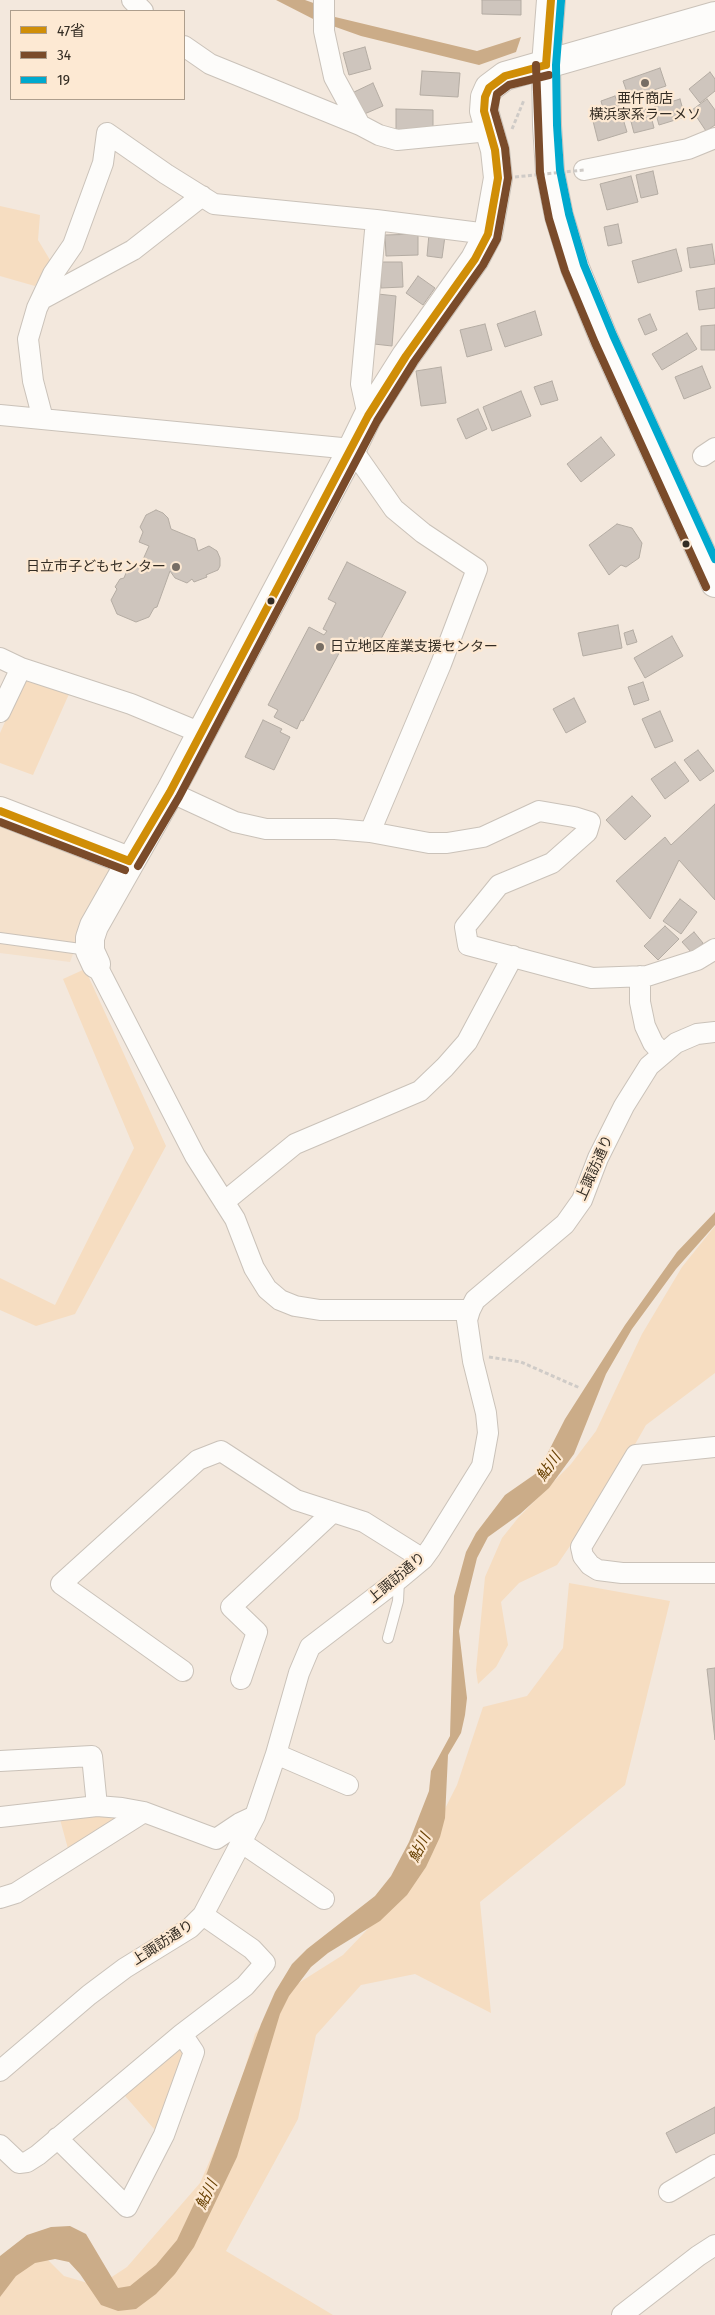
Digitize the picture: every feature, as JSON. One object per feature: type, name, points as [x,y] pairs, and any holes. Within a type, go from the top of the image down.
[{"type":"main road","points":[[551,0],[546,65],[547,125],[550,171],[559,216],[575,268],[604,338],[715,583]]},
{"type":"main road","points":[[93,957],[90,938],[94,926],[129,861],[170,792],[368,416],[406,356],[474,259],[488,234],[498,178],[495,150],[484,111],[485,98],[489,88],[505,76],[715,16]]},
{"type":"main road","points":[[0,811],[129,861]]},
{"type":"street","points":[[132,0],[142,10]]},
{"type":"street","points":[[324,14],[334,77],[360,125]]},
{"type":"street","points":[[185,47],[210,64],[360,125],[379,135],[398,140],[489,130]]},
{"type":"street","points":[[43,419],[33,381],[28,339],[42,298],[53,274],[73,245],[103,163],[107,133],[214,204],[376,220],[488,234]]},
{"type":"street","points":[[584,170],[688,149],[715,138]]},
{"type":"street","points":[[42,298],[133,250],[202,196]]},
{"type":"street","points":[[368,416],[361,384],[376,220]]},
{"type":"street","points":[[0,415],[352,449],[394,509],[423,532],[477,569],[441,664],[370,832]]},
{"type":"street","points":[[0,658],[21,668],[131,704],[201,733]]},
{"type":"street","points":[[0,712],[21,668]]},
{"type":"street","points":[[170,792],[235,822],[266,829],[336,829],[370,832],[428,843],[447,843],[483,837],[539,811],[574,817],[590,822],[587,832],[552,863],[499,885],[465,927],[468,944],[592,978],[647,976],[697,960],[715,949]]},
{"type":"street","points":[[224,1202],[295,1144],[420,1091],[467,1042],[513,956]]},
{"type":"street","points":[[93,957],[195,1156],[235,1219],[254,1268],[267,1289],[280,1300],[295,1306],[320,1310],[470,1310]]},
{"type":"street","points":[[640,976],[640,1002],[645,1026],[653,1043],[662,1052]]},
{"type":"street","name":"上諏訪通り","points":[[0,2071],[96,1990],[125,1968],[190,1928],[203,1915],[255,1816],[276,1754],[299,1673],[310,1647],[399,1580],[423,1559],[432,1548],[482,1466],[488,1433],[486,1412],[472,1361],[468,1329],[470,1310],[475,1300],[565,1224],[582,1200],[598,1158],[637,1082],[662,1052],[676,1043],[697,1034],[715,1032]]},
{"type":"street","points":[[715,1447],[636,1455],[581,1547],[583,1556],[590,1565],[598,1570],[622,1573],[715,1573]]},
{"type":"street","points":[[183,1671],[61,1584],[198,1460],[221,1451],[296,1500],[364,1522],[423,1559]]},
{"type":"street","points":[[241,1679],[257,1632],[231,1607],[333,1512]]},
{"type":"street","points":[[276,1754],[348,1786]]},
{"type":"street","points":[[0,1761],[92,1756],[97,1806]]},
{"type":"street","points":[[0,1817],[97,1806],[122,1808],[144,1812],[216,1839],[240,1823],[255,1816]]},
{"type":"street","points":[[0,1898],[16,1894],[144,1812]]},
{"type":"street","points":[[242,1843],[324,1899]]},
{"type":"street","points":[[0,2144],[19,2163],[32,2158],[182,2034],[245,1986],[265,1963],[252,1949],[203,1915]]},
{"type":"street","points":[[57,2138],[126,2207],[164,2135],[194,2052],[182,2034]]},
{"type":"street","points":[[669,2192],[715,2165]]},
{"type":"street","points":[[622,2315],[645,2308],[712,2253]]},
{"type":"lane","points":[[0,938],[93,957]]},
{"type":"lane","points":[[388,1638],[398,1601],[399,1580]]},
{"type":"path","points":[[515,177],[584,170]]},
{"type":"path","points":[[472,1361],[485,1356],[521,1362],[580,1388]]},
{"type":"shaded area","points":[[0,206],[40,215],[38,240],[50,260],[35,286],[0,276]]},
{"type":"shaded area","points":[[25,677],[69,694],[33,775],[0,763],[0,733]]},
{"type":"shaded area","points":[[0,824],[112,867],[88,915],[70,962],[0,953]]},
{"type":"shaded area","points":[[85,969],[166,1146],[75,1314],[36,1326],[0,1310],[0,1278],[55,1305],[134,1148],[63,979]]},
{"type":"shaded area","points":[[715,1226],[715,1373],[646,1425],[613,1483],[557,1565],[519,1583],[501,1602],[508,1645],[496,1667],[478,1684],[476,1670],[485,1577],[502,1538],[518,1518],[571,1464],[596,1431],[642,1334],[682,1267]]},
{"type":"shaded area","points":[[569,1583],[670,1601],[625,1785],[480,1902],[491,2013],[415,1974],[361,1985],[316,2035],[298,2119],[226,2251],[333,2315],[0,2315],[0,2274],[39,2251],[64,2276],[98,2286],[127,2267],[200,2183],[234,2105],[255,2034],[289,1989],[343,1955],[402,1893],[457,1785],[483,1707],[527,1696],[563,1648]]},
{"type":"shaded area","points":[[58,1812],[144,1812],[70,1856]]},
{"type":"shaded area","points":[[182,2034],[194,2052],[162,2138],[118,2088]]},
{"type":"water","points":[[276,0],[305,0],[319,5],[319,22]]},
{"type":"water","points":[[330,11],[335,17],[477,51],[521,37],[516,52],[479,65],[361,36],[330,25]]},
{"type":"water","name":"鮎川","points":[[715,1212],[715,1225],[676,1269],[632,1329],[606,1374],[574,1454],[549,1488],[520,1514],[488,1537],[477,1558],[459,1631],[467,1698],[465,1715],[461,1733],[448,1755],[445,1818],[440,1837],[426,1867],[407,1895],[380,1921],[328,1953],[311,1967],[289,1996],[280,2014],[237,2157],[194,2247],[175,2274],[156,2294],[136,2309],[118,2311],[101,2305],[80,2274],[69,2262],[55,2259],[35,2263],[16,2276],[0,2297],[0,2256],[27,2235],[51,2227],[70,2226],[86,2234],[118,2288],[130,2286],[156,2265],[177,2240],[201,2189],[261,2024],[275,1992],[292,1964],[307,1949],[375,1896],[391,1876],[409,1842],[429,1791],[431,1771],[450,1736],[454,1596],[466,1552],[476,1533],[505,1495],[538,1472],[565,1419],[625,1325],[677,1252]]},
{"type":"building","points":[[482,0],[521,0],[521,15],[482,14]]},
{"type":"building","points":[[365,47],[371,69],[349,75],[343,53]]},
{"type":"building","name":"亜仟商店 横浜家系ラーメソ","points":[[660,68],[666,86],[629,98],[623,81]]},
{"type":"building","points":[[422,71],[460,73],[458,97],[420,95]]},
{"type":"building","points":[[710,72],[715,79],[715,91],[700,103],[689,89]]},
{"type":"building","points":[[373,83],[383,106],[362,115],[352,93]]},
{"type":"building","points":[[615,96],[619,106],[604,112],[601,101]]},
{"type":"building","points":[[680,99],[685,117],[659,125],[654,107]]},
{"type":"building","points":[[707,99],[715,110],[715,125],[706,131],[692,110]]},
{"type":"building","points":[[649,108],[654,128],[634,133],[629,114]]},
{"type":"building","points":[[396,109],[433,110],[433,133],[396,133]]},
{"type":"building","points":[[620,109],[627,132],[598,141],[592,117]]},
{"type":"building","points":[[653,171],[658,194],[641,198],[636,175]]},
{"type":"building","points":[[631,176],[638,202],[607,210],[600,184]]},
{"type":"building","points":[[618,224],[622,243],[608,246],[604,227]]},
{"type":"building","points":[[418,234],[418,255],[386,256],[385,235]]},
{"type":"building","points":[[429,234],[445,236],[442,258],[427,256]]},
{"type":"building","points":[[712,244],[715,264],[690,268],[687,248]]},
{"type":"building","points":[[676,249],[682,271],[638,283],[632,261]]},
{"type":"building","points":[[380,262],[402,262],[403,287],[381,288]]},
{"type":"building","points":[[418,276],[435,288],[423,305],[406,293]]},
{"type":"building","points":[[715,288],[715,308],[699,310],[696,291]]},
{"type":"building","points":[[378,294],[396,296],[392,346],[374,344]]},
{"type":"building","points":[[535,311],[542,335],[505,347],[497,324]]},
{"type":"building","points":[[650,314],[657,330],[645,335],[638,319]]},
{"type":"building","points":[[485,324],[492,350],[467,357],[460,330]]},
{"type":"building","points":[[715,325],[715,350],[701,350],[701,326]]},
{"type":"building","points":[[687,333],[697,349],[662,370],[652,354]]},
{"type":"building","points":[[702,366],[711,388],[684,399],[675,377]]},
{"type":"building","points":[[441,367],[446,403],[421,406],[416,371]]},
{"type":"building","points":[[552,381],[558,400],[541,405],[534,387]]},
{"type":"building","points":[[521,391],[531,416],[492,431],[483,407]]},
{"type":"building","points":[[478,409],[487,429],[466,439],[457,419]]},
{"type":"building","points":[[601,437],[615,455],[581,482],[567,464]]},
{"type":"building","name":"日立市子どもセンター","points":[[156,510],[168,518],[171,529],[195,539],[198,551],[209,546],[217,551],[220,558],[220,566],[218,570],[206,575],[207,577],[194,582],[192,579],[187,583],[175,578],[170,571],[157,607],[154,608],[149,617],[136,622],[117,614],[111,600],[117,589],[115,587],[120,579],[124,578],[128,568],[141,564],[149,546],[139,542],[143,532],[140,527],[146,515]]},
{"type":"building","points":[[617,524],[632,528],[642,543],[639,558],[626,567],[621,565],[609,575],[589,545]]},
{"type":"building","name":"日立地区産業支援センター","points":[[347,562],[406,592],[373,654],[346,640],[297,729],[274,717],[278,710],[268,705],[309,627],[324,635],[327,631],[323,629],[336,603],[328,599]]},
{"type":"building","points":[[618,625],[622,648],[583,656],[578,633]]},
{"type":"building","points":[[633,630],[637,642],[627,645],[624,633]]},
{"type":"building","points":[[672,636],[683,656],[645,678],[634,658]]},
{"type":"building","points":[[643,682],[649,700],[634,705],[628,687]]},
{"type":"building","points":[[574,698],[586,722],[566,733],[553,709]]},
{"type":"building","points":[[660,711],[673,741],[655,748],[642,719]]},
{"type":"building","points":[[263,720],[282,729],[280,732],[290,737],[274,770],[245,757]]},
{"type":"building","points":[[698,750],[714,771],[700,781],[684,760]]},
{"type":"building","points":[[675,762],[689,781],[665,799],[651,779]]},
{"type":"building","points":[[632,796],[651,816],[625,840],[606,820]]},
{"type":"building","points":[[715,804],[715,900],[679,860],[650,919],[616,881],[665,837],[671,845]]},
{"type":"building","points":[[680,899],[697,912],[681,934],[663,921]]},
{"type":"building","points":[[665,926],[679,939],[658,960],[644,946]]},
{"type":"building","points":[[694,932],[703,943],[692,953],[682,942]]},
{"type":"building","points":[[715,1668],[715,1740],[707,1669]]},
{"type":"building","points":[[715,2107],[715,2133],[676,2153],[666,2133]]},
{"type":"transit line","name":"47省","points":[[546,65],[551,0]]},
{"type":"transit line","name":"19","points":[[561,1],[556,65],[557,125],[560,170],[569,214],[584,265],[613,335],[715,559]]},
{"type":"transit line","name":"34","points":[[536,65],[540,173],[549,219],[565,271],[595,343],[706,587]]},
{"type":"transit line","name":"47省","points":[[129,861],[170,792],[368,416],[406,356],[475,259],[488,234],[498,178],[495,150],[484,111],[485,97],[489,88],[505,76],[546,65]]},
{"type":"transit line","name":"34","points":[[138,866],[179,797],[377,421],[414,362],[483,265],[497,239],[508,178],[505,148],[494,110],[497,94],[509,85],[549,75]]},
{"type":"transit line","name":"47省","points":[[0,811],[129,861]]},
{"type":"transit line","name":"34","points":[[0,822],[125,870]]},
{"type":"place","name":"亜仟商店 横浜家系ラーメソ","points":[[645,83]]},
{"type":"place","name":"日立市子どもセンター","points":[[176,567]]},
{"type":"place","name":"日立地区産業支援センター","points":[[320,647]]}]
